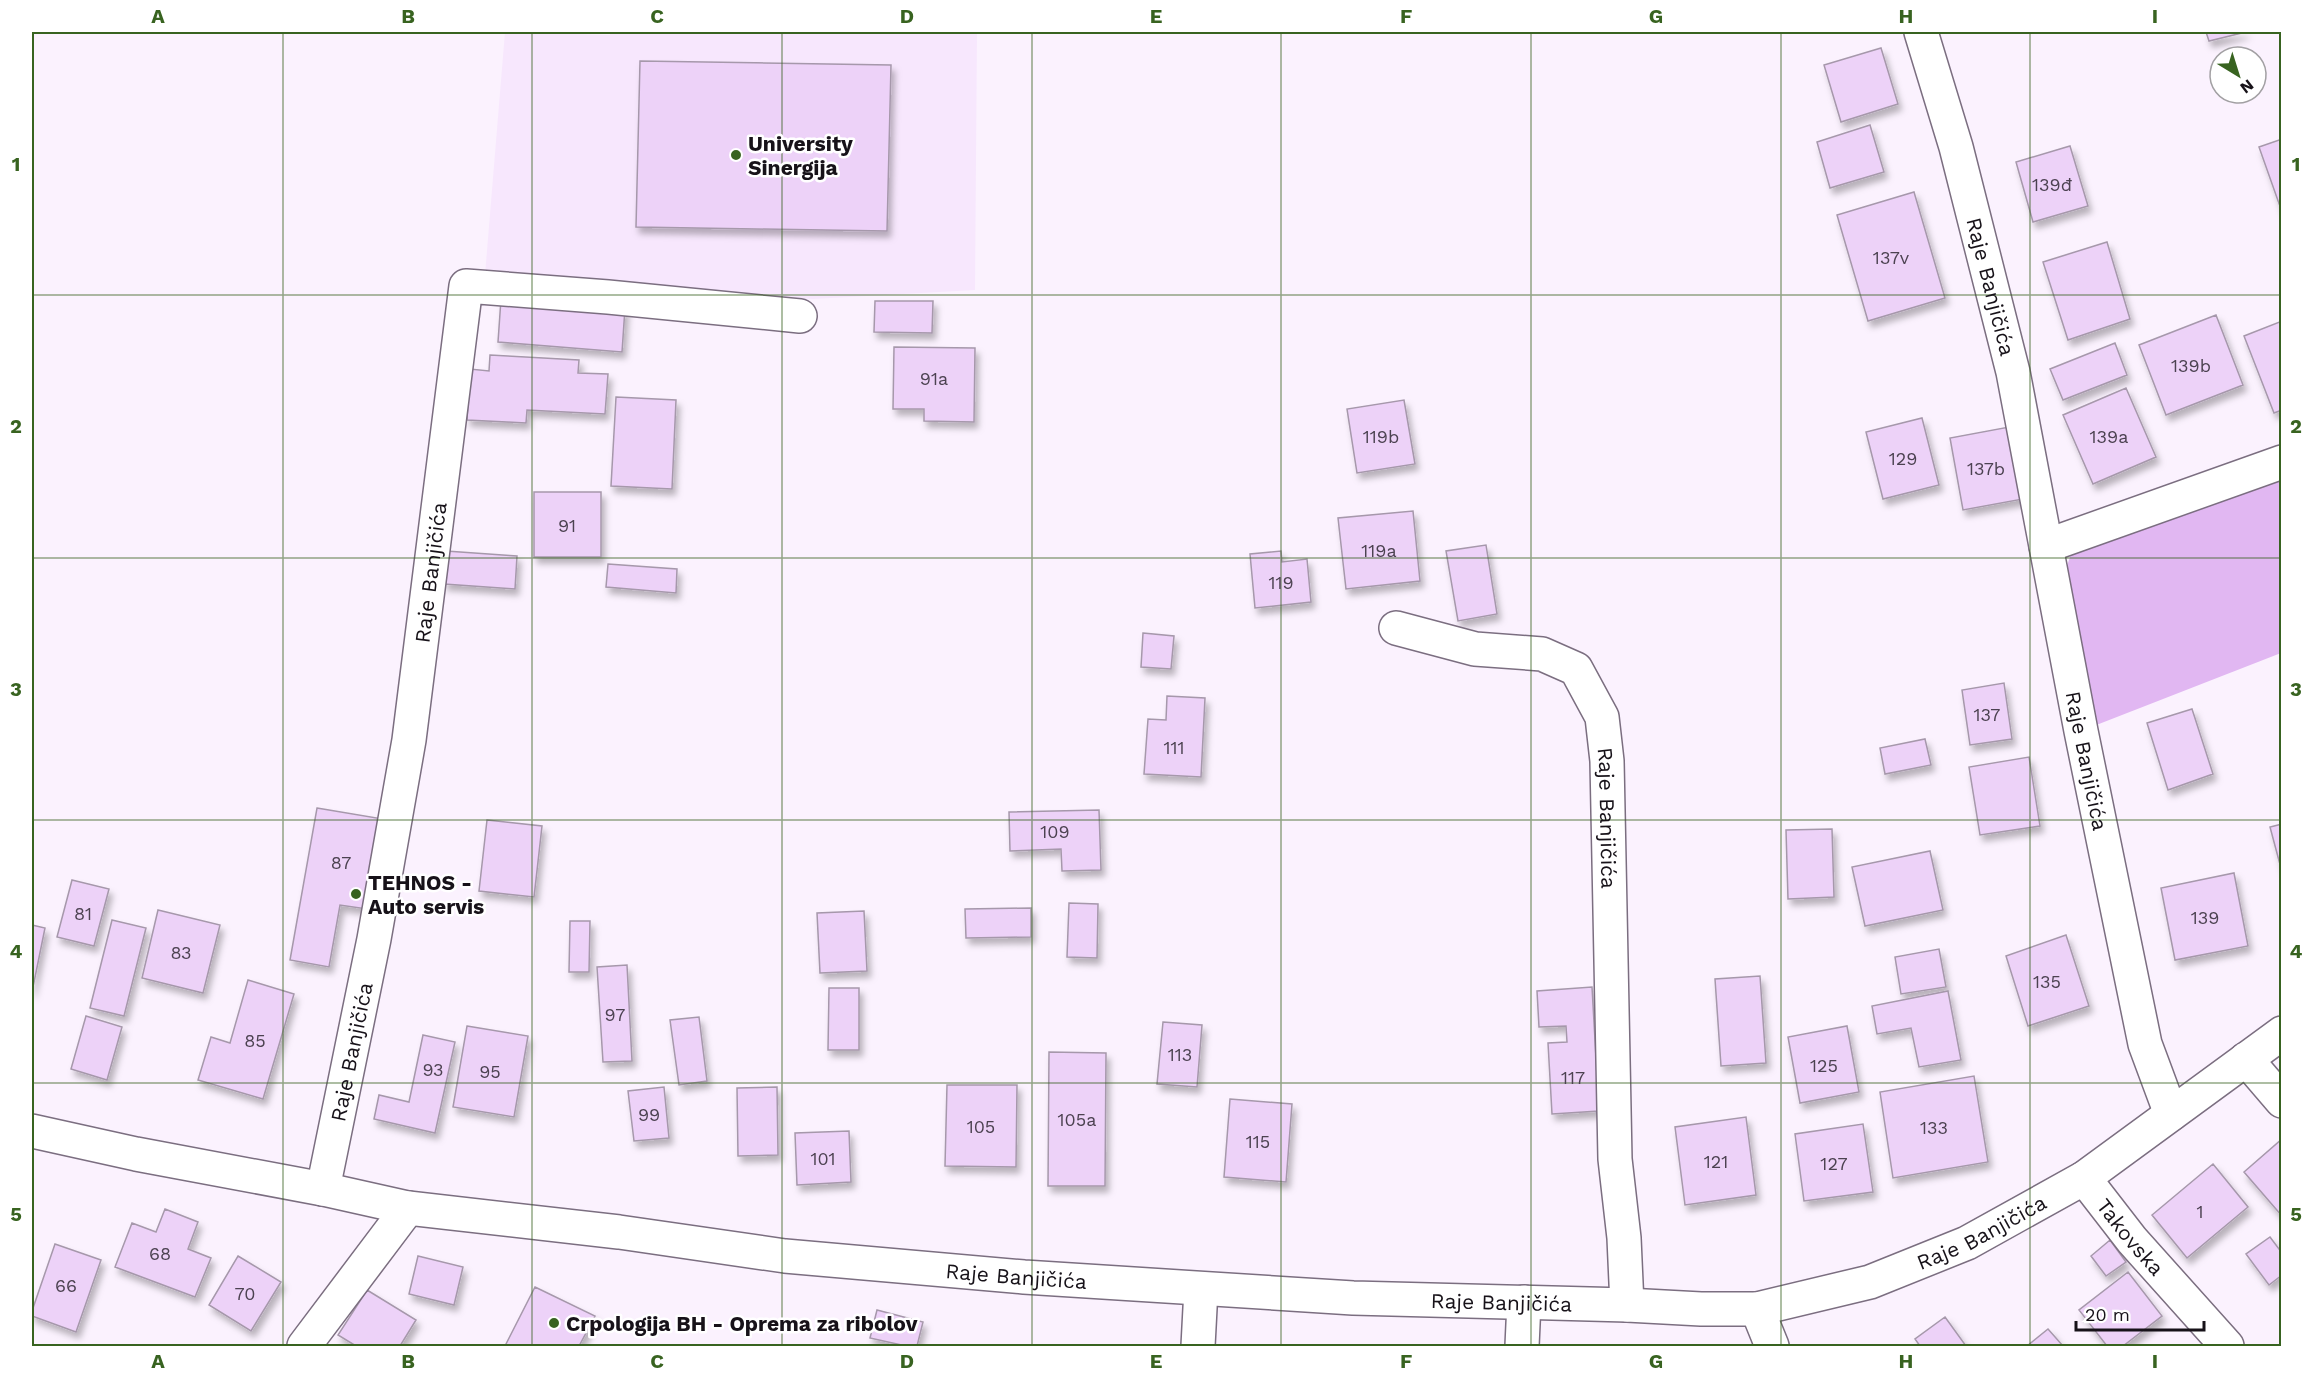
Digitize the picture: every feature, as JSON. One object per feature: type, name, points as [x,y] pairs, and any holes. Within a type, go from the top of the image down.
[{"type":"street","name":"Raje Banjičića","points":[[1921,32],[1956,147],[2013,372],[2081,731],[2145,1044],[2171,1114]]},
{"type":"street","name":"Raje Banjičića","points":[[323,1189],[374,939],[409,741],[466,286],[800,316]]},
{"type":"street","points":[[2046,546],[2282,462]]},
{"type":"street","name":"Raje Banjičića","points":[[1396,628],[1475,649],[1542,654],[1576,669],[1602,717],[1607,761],[1615,1159],[1624,1238],[1628,1305]]},
{"type":"street","name":"Raje Banjičića","points":[[32,1131],[408,1208],[619,1232],[785,1256],[1024,1277],[1353,1298],[1757,1309],[1870,1282],[1967,1243],[2084,1178],[2282,1033]]},
{"type":"street","points":[[2246,1059],[2282,1101]]},
{"type":"street","name":"Takovska","points":[[2084,1178],[2132,1240],[2227,1347]]},
{"type":"street","points":[[304,1347],[408,1208]]},
{"type":"street","points":[[1198,1347],[1201,1289]]},
{"type":"street","points":[[1522,1347],[1524,1302]]},
{"type":"street","points":[[1757,1309],[1772,1347]]},
{"type":"shaded area","name":"University Sinergija","points":[[505,32],[610,35],[610,32],[977,32],[975,290],[813,299],[485,275]]},
{"type":"shaded area","points":[[2281,477],[2281,653],[2081,731],[2062,581],[2073,548]]},
{"type":"building","points":[[2206,32],[2246,32],[2209,41]]},
{"type":"building","points":[[1881,48],[1898,104],[1841,122],[1824,65]]},
{"type":"building","points":[[640,61],[891,65],[887,231],[636,227]]},
{"type":"building","points":[[1870,125],[1884,172],[1830,188],[1817,142]]},
{"type":"building","points":[[2282,139],[2282,212],[2259,147]]},
{"type":"building","points":[[2070,146],[2088,206],[2033,222],[2016,162]]},
{"type":"building","points":[[1914,192],[1945,298],[1868,321],[1837,215]]},
{"type":"building","points":[[2107,242],[2130,319],[2068,340],[2043,262]]},
{"type":"building","points":[[501,299],[625,308],[622,352],[498,342]]},
{"type":"building","points":[[875,301],[933,301],[932,333],[874,332]]},
{"type":"building","points":[[2216,315],[2243,385],[2166,415],[2139,345]]},
{"type":"building","points":[[2282,321],[2282,410],[2274,413],[2244,336]]},
{"type":"building","points":[[2115,343],[2127,375],[2063,400],[2050,369]]},
{"type":"building","points":[[894,347],[975,348],[974,422],[924,421],[924,409],[893,409]]},
{"type":"building","points":[[490,355],[579,360],[578,373],[608,374],[605,414],[527,410],[526,423],[467,420],[470,369],[489,371]]},
{"type":"building","points":[[2126,388],[2156,457],[2093,484],[2063,415]]},
{"type":"building","points":[[616,397],[676,400],[672,489],[611,486]]},
{"type":"building","points":[[1404,400],[1415,464],[1357,473],[1347,409]]},
{"type":"building","points":[[1922,418],[1939,485],[1883,499],[1866,432]]},
{"type":"building","points":[[2009,427],[2023,499],[1963,510],[1950,438]]},
{"type":"building","points":[[534,492],[601,492],[601,557],[534,557]]},
{"type":"building","points":[[1413,511],[1420,581],[1346,589],[1338,518]]},
{"type":"building","points":[[1486,545],[1497,614],[1458,621],[1446,551]]},
{"type":"building","points":[[446,551],[517,556],[515,589],[444,584]]},
{"type":"building","points":[[1281,551],[1282,562],[1307,559],[1311,602],[1255,608],[1250,554]]},
{"type":"building","points":[[608,564],[677,569],[676,593],[606,587]]},
{"type":"building","points":[[1143,633],[1174,636],[1171,669],[1141,667]]},
{"type":"building","points":[[2004,683],[2012,739],[1970,745],[1962,690]]},
{"type":"building","points":[[1167,696],[1205,698],[1201,777],[1144,774],[1148,719],[1166,720]]},
{"type":"building","points":[[2192,709],[2213,774],[2168,790],[2147,723]]},
{"type":"building","points":[[1925,739],[1931,765],[1885,774],[1880,748]]},
{"type":"building","points":[[2029,757],[2040,826],[1980,835],[1969,767]]},
{"type":"building","points":[[317,808],[383,819],[367,909],[340,905],[329,967],[290,960]]},
{"type":"building","points":[[1099,810],[1101,870],[1062,871],[1061,849],[1010,851],[1009,812]]},
{"type":"building","points":[[487,820],[542,826],[534,897],[479,891]]},
{"type":"building","points":[[2282,824],[2282,872],[2270,827]]},
{"type":"building","points":[[1832,829],[1834,897],[1788,899],[1786,830]]},
{"type":"building","points":[[1930,851],[1943,910],[1865,926],[1852,867]]},
{"type":"building","points":[[2234,873],[2248,946],[2175,960],[2161,888]]},
{"type":"building","points":[[72,880],[109,889],[94,946],[57,937]]},
{"type":"building","points":[[1069,903],[1098,904],[1097,958],[1067,957]]},
{"type":"building","points":[[1031,908],[1031,937],[966,938],[965,909]]},
{"type":"building","points":[[158,910],[220,925],[203,993],[142,978]]},
{"type":"building","points":[[864,911],[867,971],[820,973],[817,913]]},
{"type":"building","points":[[112,920],[146,928],[124,1016],[90,1008]]},
{"type":"building","points":[[570,921],[590,921],[589,972],[569,972]]},
{"type":"building","points":[[32,925],[45,928],[32,992]]},
{"type":"building","points":[[2066,935],[2089,1006],[2028,1026],[2006,956]]},
{"type":"building","points":[[1939,949],[1946,987],[1901,994],[1895,957]]},
{"type":"building","points":[[627,965],[632,1061],[603,1062],[597,967]]},
{"type":"building","points":[[1760,976],[1766,1063],[1721,1066],[1715,979]]},
{"type":"building","points":[[248,980],[294,994],[263,1099],[198,1080],[211,1037],[230,1043]]},
{"type":"building","points":[[1592,987],[1599,1111],[1552,1114],[1548,1043],[1567,1042],[1566,1026],[1539,1027],[1537,991]]},
{"type":"building","points":[[829,988],[859,988],[859,1050],[828,1050]]},
{"type":"building","points":[[1948,991],[1961,1060],[1919,1067],[1911,1028],[1877,1034],[1872,1006]]},
{"type":"building","points":[[86,1016],[122,1027],[107,1080],[71,1069]]},
{"type":"building","points":[[699,1017],[707,1081],[679,1085],[670,1020]]},
{"type":"building","points":[[1163,1022],[1202,1025],[1197,1087],[1157,1084]]},
{"type":"building","points":[[467,1026],[528,1036],[514,1117],[453,1107]]},
{"type":"building","points":[[1847,1026],[1859,1092],[1800,1103],[1788,1037]]},
{"type":"building","points":[[423,1035],[455,1042],[435,1133],[374,1119],[379,1095],[409,1102]]},
{"type":"building","points":[[1049,1052],[1106,1053],[1105,1186],[1048,1186]]},
{"type":"building","points":[[1974,1076],[1988,1162],[1893,1178],[1880,1092]]},
{"type":"building","points":[[947,1085],[1017,1085],[1016,1167],[945,1166]]},
{"type":"building","points":[[664,1087],[669,1138],[634,1141],[628,1091]]},
{"type":"building","points":[[777,1087],[778,1155],[738,1156],[737,1088]]},
{"type":"building","points":[[1230,1099],[1292,1104],[1286,1182],[1224,1177]]},
{"type":"building","points":[[1746,1117],[1756,1195],[1685,1205],[1675,1127]]},
{"type":"building","points":[[1863,1124],[1873,1192],[1804,1201],[1795,1134]]},
{"type":"building","points":[[849,1131],[851,1182],[797,1185],[795,1133]]},
{"type":"building","points":[[2282,1139],[2282,1216],[2244,1172]]},
{"type":"building","points":[[2213,1164],[2248,1207],[2187,1258],[2152,1215]]},
{"type":"building","points":[[165,1209],[198,1222],[188,1249],[211,1258],[195,1297],[115,1267],[132,1223],[156,1232]]},
{"type":"building","points":[[2270,1237],[2282,1253],[2282,1275],[2269,1285],[2246,1254]]},
{"type":"building","points":[[2110,1240],[2126,1262],[2106,1276],[2091,1256]]},
{"type":"building","points":[[55,1244],[101,1260],[76,1332],[32,1316]]},
{"type":"building","points":[[238,1256],[281,1282],[251,1331],[209,1305]]},
{"type":"building","points":[[418,1256],[463,1267],[454,1305],[409,1294]]},
{"type":"building","points":[[2128,1272],[2162,1316],[2123,1346],[2107,1346],[2079,1310]]},
{"type":"building","points":[[535,1287],[595,1316],[579,1346],[505,1346]]},
{"type":"building","points":[[367,1290],[416,1320],[400,1346],[356,1346],[338,1335]]},
{"type":"building","points":[[877,1310],[923,1322],[917,1346],[906,1346],[870,1338]]},
{"type":"building","points":[[1945,1317],[1966,1346],[1920,1346],[1915,1339]]},
{"type":"building","points":[[2048,1329],[2063,1346],[2027,1346]]},
{"type":"place","name":"University Sinergija","points":[[736,155]]},
{"type":"place","name":"TEHNOS - Auto servis","points":[[356,894]]},
{"type":"place","name":"Crpologija BH - Oprema za ribolov","points":[[554,1323]]}]
